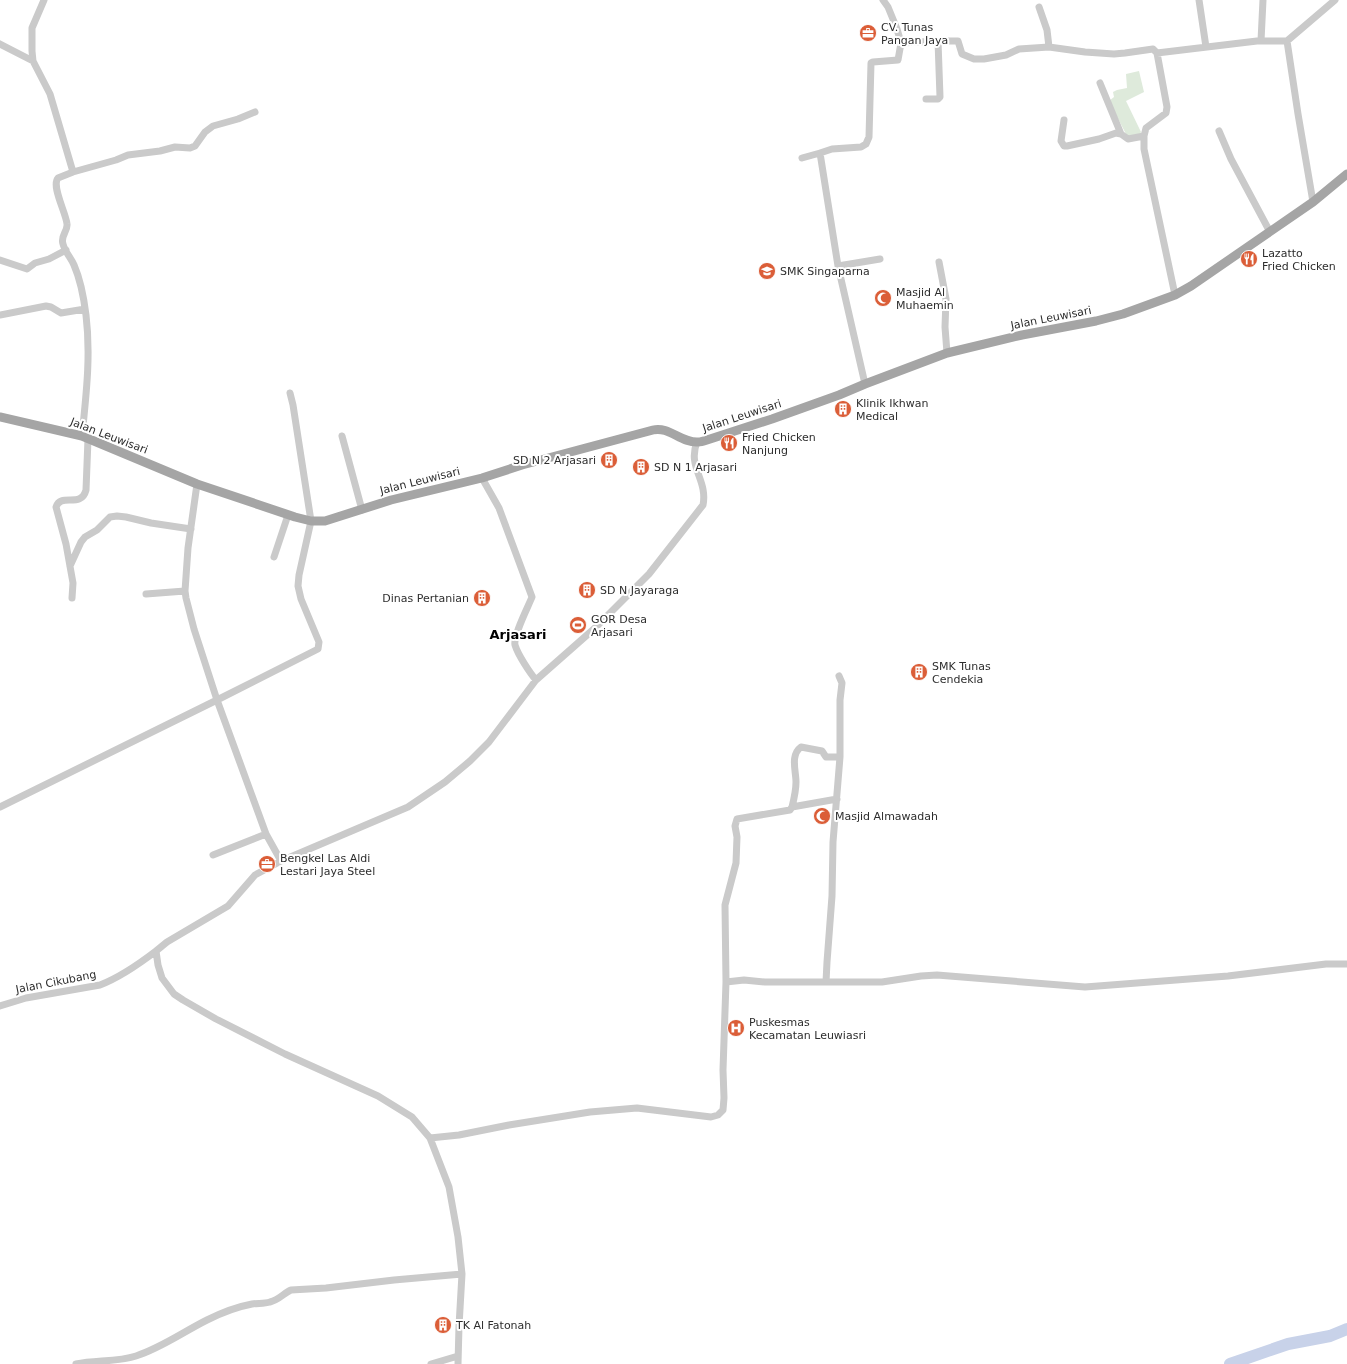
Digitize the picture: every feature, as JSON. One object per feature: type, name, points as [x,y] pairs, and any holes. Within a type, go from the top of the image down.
[{"type":"main road","name":"Jalan Leuwisari","points":[[0,417],[85,438],[197,484],[310,521],[325,521],[391,500],[482,478],[658,428],[689,441],[697,442],[707,440],[839,395],[946,353],[1029,334],[1096,321],[1122,314],[1175,295],[1191,286],[1313,202],[1347,174]]},
{"type":"street","points":[[44,0],[32,28],[33,61],[50,94],[73,172]]},
{"type":"street","points":[[802,158],[832,150],[861,148],[866,144],[869,137],[872,63],[898,60],[901,43],[897,28],[888,7],[882,0]]},
{"type":"street","points":[[1199,0],[1206,47]]},
{"type":"street","points":[[1261,41],[1263,0]]},
{"type":"street","points":[[1156,53],[1261,41],[1287,41],[1335,0]]},
{"type":"street","points":[[1039,7],[1047,30],[1049,47]]},
{"type":"street","points":[[926,99],[938,99],[940,96],[938,41]]},
{"type":"street","points":[[901,43],[958,41],[962,54],[974,59],[998,58],[1019,49],[1049,47],[1114,54],[1153,49],[1156,51],[1167,107],[1166,114],[1146,128],[1144,148],[1175,295]]},
{"type":"street","points":[[1287,41],[1313,202]]},
{"type":"street","points":[[0,44],[33,61]]},
{"type":"street","points":[[1100,83],[1121,134]]},
{"type":"street","points":[[72,598],[73,583],[66,544],[56,507],[58,502],[61,500],[77,500],[81,498],[86,490],[85,438],[88,366],[85,310],[79,277],[63,245],[62,239],[67,223],[56,189],[56,179],[73,172],[116,160],[128,155],[160,151],[175,147],[190,148],[195,146],[213,126],[238,119],[255,112]]},
{"type":"street","points":[[1064,120],[1061,140],[1064,146],[1099,139],[1114,133],[1121,134],[1128,139],[1144,136]]},
{"type":"street","points":[[1219,131],[1270,232]]},
{"type":"street","points":[[820,153],[838,266],[865,384]]},
{"type":"street","points":[[0,260],[27,269],[36,263],[49,259],[66,250]]},
{"type":"street","points":[[838,266],[880,259]]},
{"type":"street","points":[[939,262],[946,300],[946,353]]},
{"type":"street","points":[[0,315],[46,306],[51,307],[61,313],[85,310]]},
{"type":"street","points":[[0,807],[217,700],[314,651],[319,646],[319,642],[301,599],[298,586],[310,521],[290,392]]},
{"type":"street","points":[[342,436],[362,510]]},
{"type":"street","name":"Jalan Cikubang","points":[[0,1006],[26,998],[100,985],[115,979],[130,970],[167,942],[228,906],[255,875],[281,861],[387,817],[419,801],[445,782],[482,750],[536,680],[595,628],[650,574],[703,505],[704,493],[694,457],[694,449],[697,442]]},
{"type":"street","points":[[482,478],[499,508],[532,597],[518,632],[515,645],[528,671],[536,680]]},
{"type":"street","points":[[197,484],[188,548],[185,590],[194,629],[217,700],[266,834],[281,861]]},
{"type":"street","points":[[274,557],[288,514]]},
{"type":"street","points":[[70,566],[81,542],[110,517],[126,517],[151,523],[191,529]]},
{"type":"street","points":[[146,594],[185,590]]},
{"type":"street","points":[[826,982],[832,896],[833,842],[840,757],[840,700],[842,683],[839,676]]},
{"type":"street","points":[[792,808],[796,782],[794,762],[799,748],[819,749],[826,757],[840,757]]},
{"type":"street","points":[[430,1138],[459,1135],[509,1125],[590,1112],[637,1108],[711,1117],[718,1115],[723,1110],[724,1098],[723,1070],[726,982],[725,904],[736,863],[737,837],[735,826],[737,819],[790,810],[792,808],[837,799]]},
{"type":"street","points":[[213,856],[266,834]]},
{"type":"street","points":[[156,951],[162,978],[174,994],[182,1000],[285,1054],[378,1096],[412,1117],[430,1138],[449,1187],[458,1237],[462,1274],[458,1364]]},
{"type":"street","points":[[726,982],[744,980],[765,982],[882,982],[937,974],[1085,988],[1228,976],[1326,964],[1347,964]]},
{"type":"street","points":[[76,1364],[125,1358],[141,1354],[178,1337],[205,1321],[228,1311],[248,1305],[270,1302],[279,1299],[291,1290],[326,1288],[462,1274]]},
{"type":"street","points":[[431,1364],[458,1356]]},
{"type":"green space","points":[[1139,71],[1144,92],[1126,101],[1141,132],[1140,134],[1127,136],[1109,101],[1114,97],[1113,92],[1127,88],[1126,74]]},
{"type":"waterway","points":[[1230,1364],[1288,1344],[1330,1336],[1347,1329]]},
{"type":"place","name":"CV. Tunas Pangan Jaya","points":[[868,33]]},
{"type":"place","name":"Lazatto Fried Chicken","points":[[1249,259]]},
{"type":"place","name":"SMK Singaparna","points":[[767,271]]},
{"type":"place","name":"Masjid Al Muhaemin","points":[[883,298]]},
{"type":"place","name":"Klinik Ikhwan Medical","points":[[843,409]]},
{"type":"place","name":"Fried Chicken Nanjung","points":[[729,443]]},
{"type":"place","name":"SD N 2 Arjasari","points":[[609,460]]},
{"type":"place","name":"SD N 1 Arjasari","points":[[641,467]]},
{"type":"place","name":"SD N Jayaraga","points":[[587,590]]},
{"type":"place","name":"Dinas Pertanian","points":[[482,598]]},
{"type":"place","name":"GOR Desa Arjasari","points":[[578,625]]},
{"type":"place","name":"SMK Tunas Cendekia","points":[[919,672]]},
{"type":"place","name":"Masjid Almawadah","points":[[822,816]]},
{"type":"place","name":"Bengkel Las Aldi Lestari Jaya Steel","points":[[267,864]]},
{"type":"place","name":"Puskesmas Kecamatan Leuwiasri","points":[[736,1028]]},
{"type":"place","name":"TK Al Fatonah","points":[[443,1325]]},
{"type":"district","name":"Arjasari","points":[[518,634]]}]
